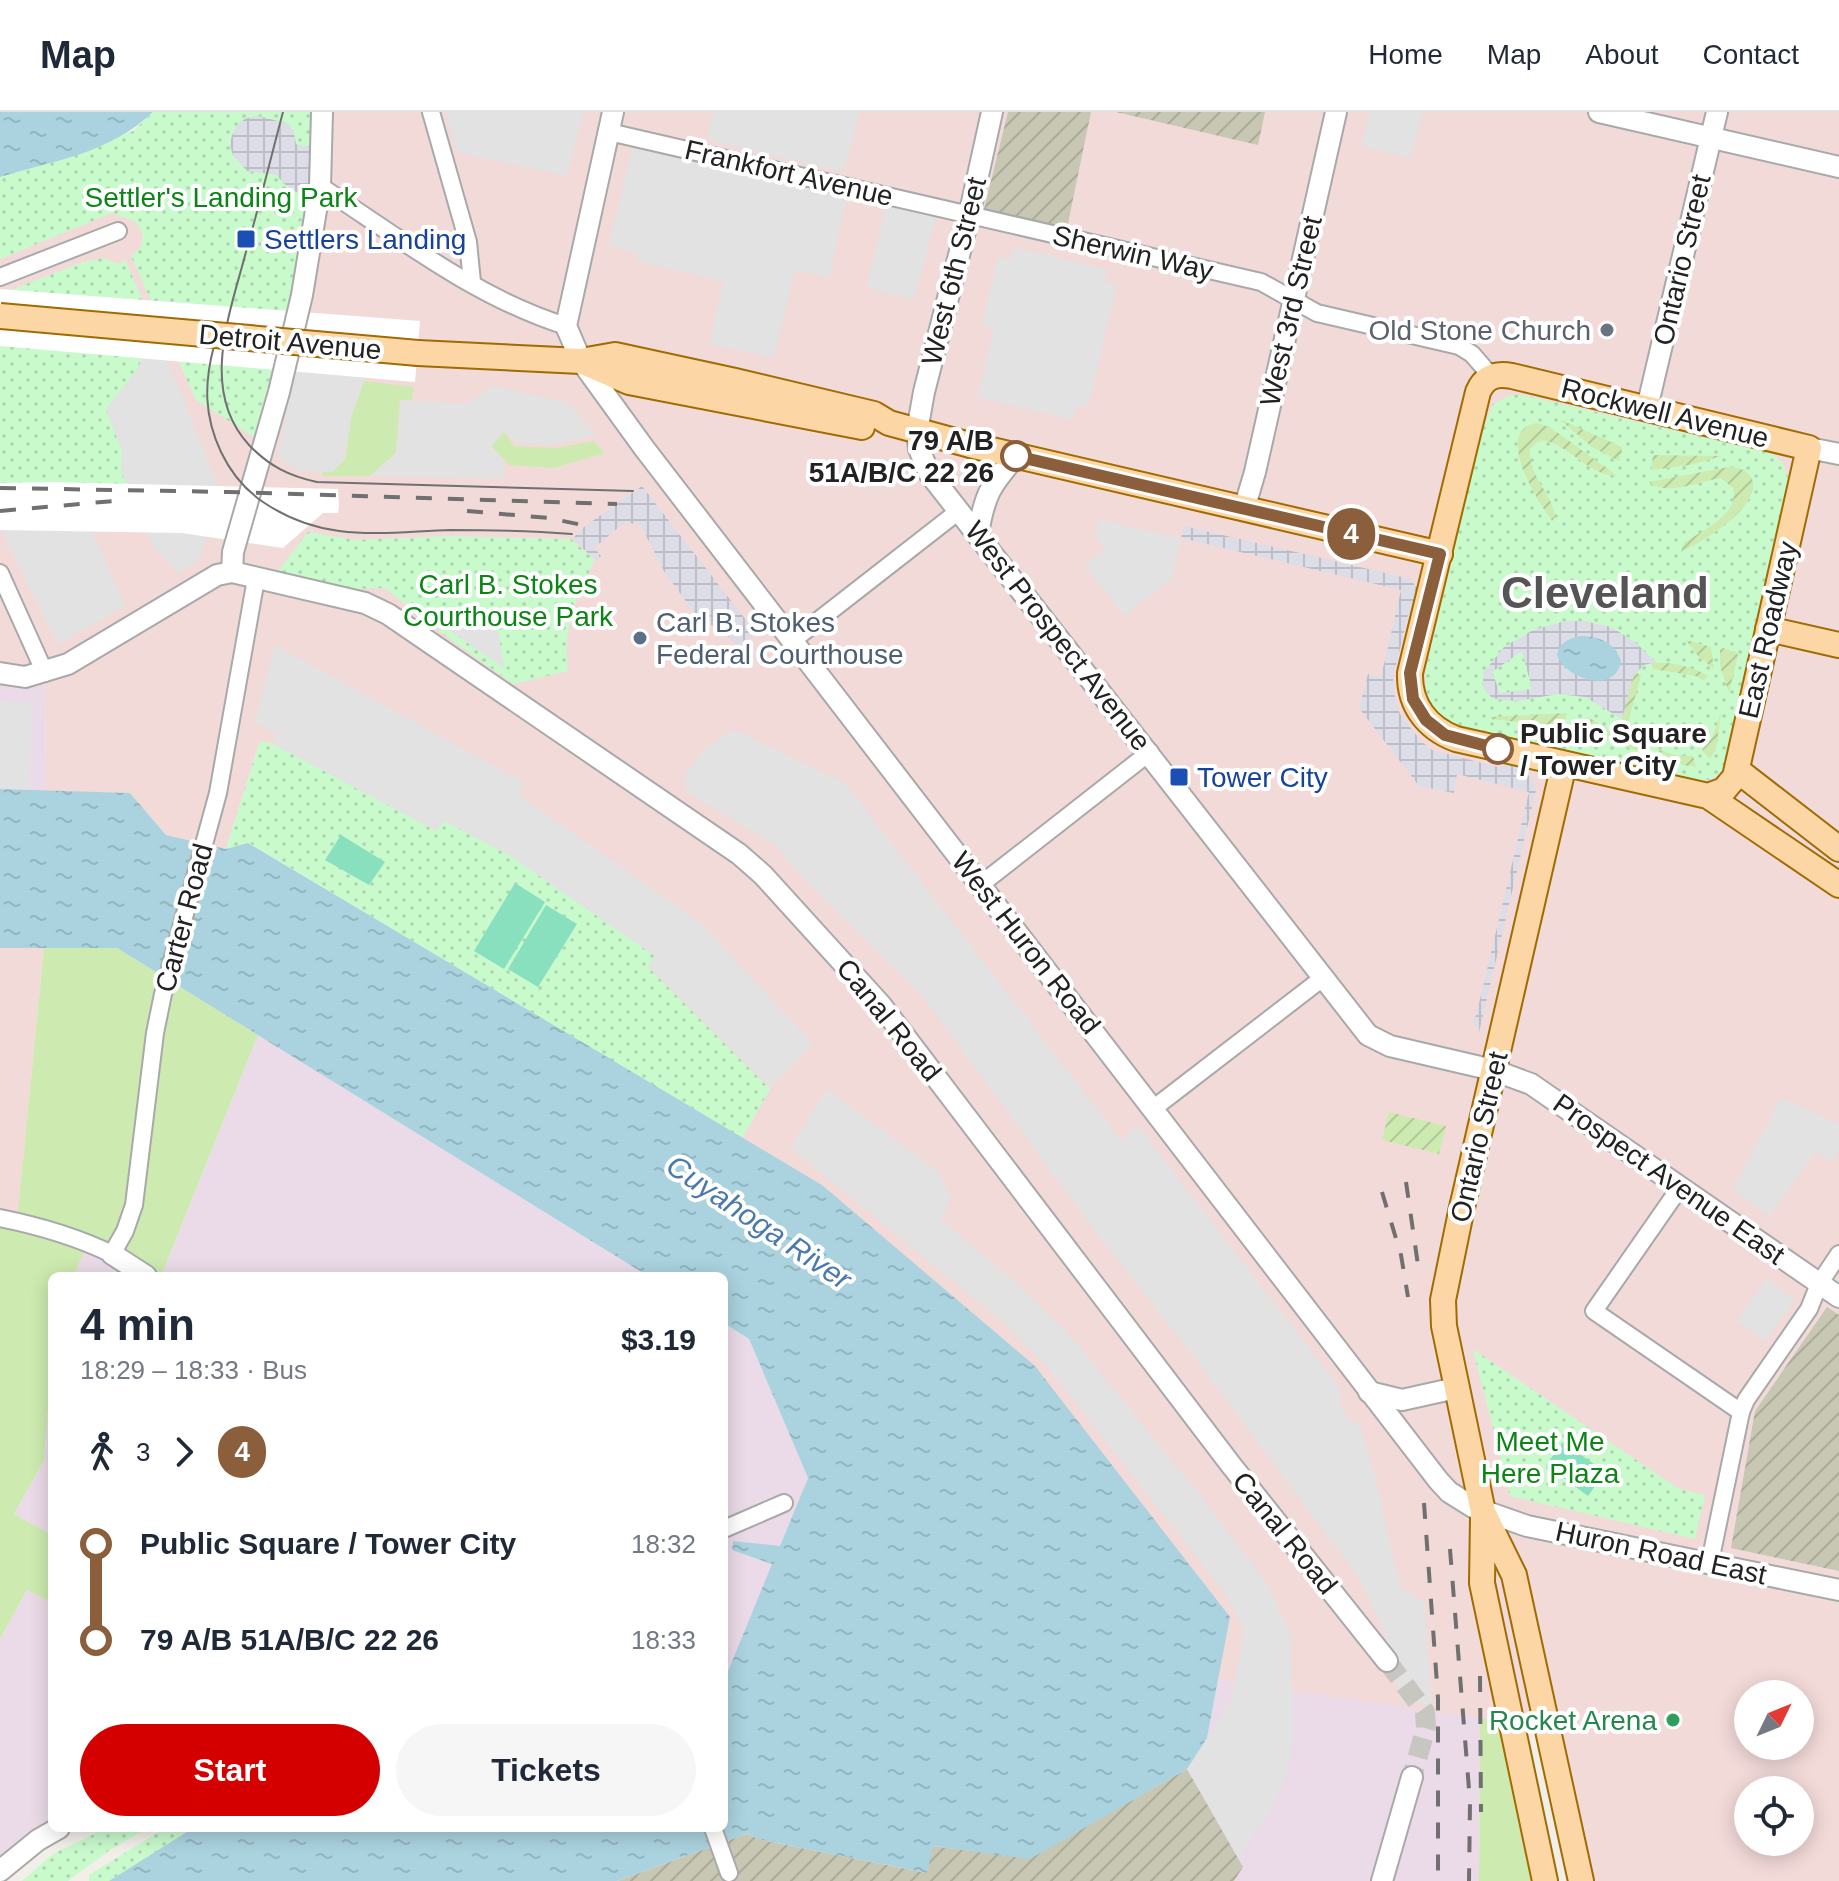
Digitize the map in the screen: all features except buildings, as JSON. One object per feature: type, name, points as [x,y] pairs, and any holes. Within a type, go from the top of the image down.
[{"type":"main road","name":"Detroit Avenue","points":[[0,316],[418,353],[581,361],[615,355],[874,414],[889,423],[1016,456],[1440,554]]},
{"type":"main road","name":"Rockwell Avenue","points":[[1491,376],[1512,376],[1809,448]]},
{"type":"main road","points":[[1491,376],[1478,392],[1410,673],[1416,705],[1426,720],[1445,735],[1708,796],[1839,885]]},
{"type":"main road","name":"East Roadway","points":[[1737,770],[1809,448]]},
{"type":"main road","points":[[1768,629],[1839,645]]},
{"type":"main road","name":"Ontario Street","points":[[1545,1881],[1482,1583],[1483,1512],[1444,1326],[1443,1300],[1564,764]]},
{"type":"main road","points":[[1708,796],[1729,787],[1737,770],[1839,849]]},
{"type":"main road","name":"Ontario Street","points":[[1483,1512],[1514,1575],[1581,1881]]},
{"type":"street","points":[[0,673],[25,677],[68,664],[217,575],[232,572],[233,552],[299,310],[320,186],[322,112]]},
{"type":"street","points":[[431,112],[468,242],[472,282]]},
{"type":"street","name":"West 6th Street","points":[[917,431],[992,112]]},
{"type":"street","name":"West 3rd Street","points":[[1244,509],[1336,112]]},
{"type":"street","points":[[1599,112],[1839,167]]},
{"type":"street","name":"Ontario Street","points":[[1647,408],[1717,112]]},
{"type":"street","points":[[320,186],[455,274],[523,312],[566,326],[611,122]]},
{"type":"street","name":"Frankfort Avenue","points":[[611,122],[969,216]]},
{"type":"street","name":"Sherwin Way","points":[[969,216],[1261,282],[1293,299]]},
{"type":"street","points":[[0,277],[118,231]]},
{"type":"street","points":[[1293,299],[1317,313],[1459,346],[1472,354],[1491,376]]},
{"type":"street","name":"West Huron Road","points":[[566,326],[581,361],[644,448],[1154,1108],[1369,1392],[1443,1486],[1483,1512]]},
{"type":"street","name":"West Prospect Avenue","points":[[917,431],[919,449],[929,473],[1150,752],[1363,1029],[1375,1040],[1390,1046],[1493,1070]]},
{"type":"street","name":"Rockwell Avenue","points":[[1809,448],[1839,454]]},
{"type":"street","points":[[978,533],[989,488],[1016,456]]},
{"type":"street","points":[[792,641],[960,510]]},
{"type":"street","name":"Canal Road","points":[[232,572],[380,609],[739,854],[763,875],[881,1005],[1231,1465],[1387,1661]]},
{"type":"street","points":[[0,573],[45,673]]},
{"type":"street","name":"Carter Road","points":[[112,1254],[125,1231],[134,1205],[155,1033],[218,793],[256,579]]},
{"type":"street","points":[[980,885],[1150,752]]},
{"type":"street","points":[[1154,1108],[1324,977]]},
{"type":"street","name":"Prospect Avenue East","points":[[1493,1070],[1531,1084],[1839,1297]]},
{"type":"street","points":[[1681,1186],[1594,1311],[1741,1412]]},
{"type":"street","points":[[0,1218],[48,1227],[78,1238],[140,1272]]},
{"type":"street","points":[[1710,1562],[1746,1400],[1809,1309],[1819,1284],[1839,1254]]},
{"type":"street","points":[[1369,1392],[1402,1400],[1456,1388]]},
{"type":"street","points":[[728,1527],[784,1503]]},
{"type":"street","name":"Huron Road East","points":[[1483,1512],[1527,1526],[1839,1590]]},
{"type":"street","points":[[1382,1881],[1412,1777]]},
{"type":"street","points":[[0,1871],[52,1832]]},
{"type":"street","points":[[714,1832],[729,1873]]},
{"type":"shaded area","points":[[322,112],[1839,112],[1839,1881],[1581,1881],[1547,1722],[1512,1724],[1218,1680],[1229,1617],[822,1185],[742,1138],[770,1088],[324,769],[273,744],[260,741],[226,849],[166,835],[130,793],[46,791],[45,673],[0,673],[0,259],[112,212],[135,221],[143,233],[141,247],[254,437],[265,445],[279,392]]},
{"type":"shaded area","points":[[446,112],[583,112],[567,176],[457,152]]},
{"type":"shaded area","points":[[713,112],[859,112],[844,172],[707,140]]},
{"type":"shaded area","points":[[1008,112],[1091,112],[1067,228],[984,209]]},
{"type":"shaded area","points":[[1116,112],[1265,112],[1258,145]]},
{"type":"shaded area","points":[[1370,112],[1423,112],[1411,158],[1362,146]]},
{"type":"shaded area","points":[[259,116],[289,124],[296,144],[312,148],[308,200],[283,183],[277,175],[247,171],[233,156],[230,145],[237,125],[246,118]]},
{"type":"shaded area","points":[[632,148],[847,195],[829,278],[795,270],[774,357],[710,344],[723,281],[637,261],[638,253],[609,246]]},
{"type":"shaded area","points":[[886,204],[936,218],[914,300],[867,287]]},
{"type":"shaded area","points":[[1013,247],[1108,270],[1105,283],[1117,285],[1088,407],[1077,405],[1073,420],[978,397],[994,328],[982,325],[998,257],[1010,260]]},
{"type":"shaded area","points":[[304,316],[367,320],[364,381],[352,414],[345,459],[332,472],[298,471],[278,458]]},
{"type":"shaded area","points":[[147,343],[162,346],[217,483],[213,518],[199,559],[179,574],[152,544],[121,471],[122,451],[106,410],[139,367]]},
{"type":"shaded area","points":[[492,386],[570,403],[597,436],[550,445],[516,443],[504,432],[491,446],[504,460],[505,479],[370,476],[396,453],[401,400],[466,404]]},
{"type":"shaded area","points":[[642,486],[756,633],[737,647],[720,627],[702,623],[665,573],[639,522],[633,524],[626,521],[594,548],[601,556],[596,560],[572,539]]},
{"type":"shaded area","points":[[77,497],[125,606],[58,645],[0,529]]},
{"type":"shaded area","points":[[1099,520],[1181,538],[1172,578],[1124,616],[1084,565],[1105,549],[1095,535]]},
{"type":"shaded area","points":[[1184,526],[1411,579],[1418,591],[1414,610],[1408,615],[1393,678],[1400,714],[1432,750],[1498,767],[1510,765],[1521,768],[1532,779],[1536,790],[1479,1032],[1472,1019],[1476,1016],[1529,792],[1457,774],[1454,793],[1419,786],[1359,708],[1368,674],[1381,677],[1401,590],[1181,538]]},
{"type":"shaded area","points":[[1565,621],[1584,621],[1611,627],[1635,642],[1656,662],[1644,665],[1633,676],[1622,719],[1585,697],[1558,694],[1516,701],[1492,698],[1483,688],[1483,673],[1504,647],[1533,630]],"holes":[[[1579,636],[1602,640],[1618,652],[1621,662],[1615,674],[1605,679],[1586,679],[1564,668],[1569,639]],[[1522,651],[1532,689],[1500,693],[1492,672]]]},
{"type":"shaded area","points":[[443,626],[498,631],[505,669]]},
{"type":"shaded area","points":[[275,645],[525,783],[519,795],[704,925],[813,1045],[770,1088],[648,966],[655,956],[509,855],[445,821],[436,831],[273,744],[277,735],[255,722]]},
{"type":"shaded area","points":[[0,673],[45,673],[46,791],[0,789]]},
{"type":"shaded area","points":[[0,700],[32,704],[30,790],[0,789]]},
{"type":"shaded area","points":[[735,730],[845,783],[1121,1140],[1138,1126],[1340,1388],[1341,1408],[1351,1422],[1359,1423],[1376,1480],[1400,1588],[1424,1602],[1432,1706],[1400,1699],[1383,1629],[1358,1577],[1199,1363],[1098,1235],[920,993],[772,843],[685,791],[685,774],[707,747]]},
{"type":"shaded area","points":[[0,948],[44,948],[17,1222],[0,1218]]},
{"type":"shaded area","points":[[258,1035],[642,1272],[163,1272]]},
{"type":"shaded area","points":[[827,1089],[939,1172],[951,1198],[940,1219],[1010,1277],[1065,1329],[1200,1495],[1268,1585],[1290,1633],[1294,1734],[1288,1770],[1272,1807],[1239,1858],[1187,1769],[1232,1699],[1244,1630],[1226,1594],[1048,1368],[997,1317],[790,1148]]},
{"type":"shaded area","points":[[1781,1098],[1839,1124],[1839,1151],[1832,1162],[1815,1152],[1770,1216],[1732,1190]]},
{"type":"shaded area","points":[[88,1242],[138,1272],[75,1272]]},
{"type":"shaded area","points":[[1766,1279],[1795,1299],[1766,1341],[1736,1321]]},
{"type":"shaded area","points":[[1827,1307],[1839,1315],[1839,1571],[1731,1548],[1755,1411]]},
{"type":"shaded area","points":[[728,1326],[749,1339],[808,1478],[780,1547],[733,1541],[732,1550],[773,1563],[728,1671]]},
{"type":"shaded area","points":[[48,1408],[48,1533],[14,1514],[44,1460]]},
{"type":"shaded area","points":[[27,1590],[48,1601],[48,1831],[0,1871],[0,1639]]},
{"type":"shaded area","points":[[1218,1680],[1480,1718],[1479,1881],[902,1881],[927,1873],[1207,1738]]},
{"type":"shaded area","points":[[1187,1769],[1243,1867],[1234,1881],[617,1881],[746,1834],[762,1840],[927,1873],[932,1846],[1030,1858]]},
{"type":"green space","name":"Settler's Landing Park","points":[[153,112],[312,112],[308,195],[295,276],[254,437],[196,400],[131,256],[141,247],[143,233],[135,221],[112,213],[0,259],[0,177],[133,131]]},
{"type":"green space","points":[[104,258],[118,264],[125,259],[162,346],[147,343],[139,367],[106,409],[122,451],[121,471],[127,484],[0,483],[0,294],[83,262]]},
{"type":"green space","points":[[364,381],[414,387],[412,400],[400,400],[396,453],[370,476],[322,476],[323,472],[332,472],[345,459],[352,414]]},
{"type":"green space","points":[[1511,395],[1523,395],[1768,452],[1778,458],[1784,467],[1789,488],[1726,764],[1715,777],[1706,781],[1689,781],[1461,728],[1443,718],[1428,698],[1426,669],[1482,431],[1493,404]]},
{"type":"green space","points":[[1559,419],[1622,447],[1619,461],[1592,447]]},
{"type":"green space","points":[[1537,423],[1550,427],[1616,475],[1593,469],[1557,445],[1538,442],[1530,450],[1531,460],[1553,508],[1555,517],[1552,521],[1529,483],[1518,452],[1518,438],[1524,428]]},
{"type":"green space","points":[[504,431],[514,446],[557,448],[593,441],[605,453],[554,468],[509,465],[491,446]]},
{"type":"green space","points":[[1653,455],[1722,456],[1690,465],[1651,470]]},
{"type":"green space","points":[[1728,467],[1741,469],[1751,477],[1753,488],[1749,499],[1729,521],[1681,552],[1684,543],[1725,514],[1734,498],[1733,488],[1721,478],[1674,488],[1649,482]]},
{"type":"green space","name":"Carl B. Stokes Courthouse Park","points":[[308,532],[356,540],[448,536],[571,539],[595,560],[572,613],[567,640],[568,671],[513,684],[385,588],[354,589],[278,571]]},
{"type":"green space","points":[[1686,640],[1711,647],[1714,669],[1698,656]]},
{"type":"green space","points":[[1723,648],[1738,655],[1729,693],[1720,666],[1720,650]]},
{"type":"green space","points":[[1651,663],[1681,665],[1708,676],[1704,681],[1696,676],[1653,669]]},
{"type":"green space","points":[[1636,672],[1641,676],[1627,726],[1622,719]]},
{"type":"green space","points":[[1567,713],[1563,727],[1491,719],[1491,717]]},
{"type":"green space","points":[[1721,713],[1716,749],[1710,759],[1702,750],[1712,738]]},
{"type":"green space","points":[[1588,717],[1654,757],[1584,731]]},
{"type":"green space","points":[[260,741],[273,744],[324,769],[436,831],[444,821],[509,855],[655,956],[648,967],[770,1089],[742,1138],[249,843],[226,849]]},
{"type":"green space","points":[[1651,747],[1677,756],[1693,756],[1696,767],[1683,765]]},
{"type":"green space","points":[[341,835],[385,862],[369,885],[325,860]]},
{"type":"green space","points":[[515,883],[545,902],[504,969],[474,951]]},
{"type":"green space","points":[[546,905],[577,924],[538,987],[508,969]]},
{"type":"green space","points":[[44,948],[117,948],[258,1035],[163,1272],[139,1272],[88,1243],[75,1272],[48,1272],[48,1408],[44,1460],[14,1514],[48,1533],[48,1601],[27,1590],[0,1639],[0,1218],[17,1221]]},
{"type":"green space","points":[[1389,1112],[1446,1126],[1439,1154],[1382,1140]]},
{"type":"green space","name":"Meet Me Here Plaza","points":[[1473,1349],[1679,1489],[1705,1495],[1695,1539],[1510,1496]]},
{"type":"green space","points":[[1563,1442],[1605,1472],[1588,1496],[1546,1465]]},
{"type":"green space","points":[[1480,1718],[1512,1724],[1545,1881],[1479,1881]]},
{"type":"green space","points":[[98,1832],[141,1832],[68,1881],[22,1881],[53,1854]]},
{"type":"green space","points":[[159,1832],[187,1832],[109,1881],[89,1881],[89,1875]]},
{"type":"water","points":[[0,112],[153,112],[100,147],[0,177]]},
{"type":"water","points":[[1579,636],[1593,637],[1611,645],[1621,662],[1617,672],[1600,681],[1590,680],[1562,664],[1557,655],[1560,647]]},
{"type":"water","name":"Cuyahoga River","points":[[0,789],[130,793],[166,835],[226,849],[248,843],[822,1185],[1035,1366],[1230,1617],[1207,1738],[1187,1769],[1030,1859],[933,1846],[927,1873],[762,1840],[746,1834],[617,1881],[109,1881],[187,1832],[728,1832],[728,1671],[772,1564],[732,1550],[733,1541],[780,1546],[808,1478],[749,1339],[728,1326],[728,1272],[642,1272],[117,948],[0,948]]},
{"type":"pier","points":[[0,289],[420,321],[415,382],[0,346]]},
{"type":"pier","points":[[0,483],[338,489],[339,505],[338,513],[323,513],[283,548],[182,533],[0,530]]},
{"type":"tunnel","points":[[1387,1661],[1425,1712],[1426,1727],[1412,1777]]},
{"type":"tram line","points":[[283,112],[233,298],[223,350],[225,400],[234,423],[249,445],[280,469],[317,482],[633,491]]},
{"type":"tram line","points":[[214,346],[208,373],[207,399],[215,439],[244,486],[286,515],[332,530],[354,532],[466,530],[572,534]]},
{"type":"railway","points":[[0,488],[617,504]]},
{"type":"railway","points":[[0,511],[125,500]]},
{"type":"railway","points":[[467,511],[549,518],[582,525]]},
{"type":"railway","points":[[1406,1182],[1419,1272]]},
{"type":"railway","points":[[1382,1192],[1401,1255],[1408,1297]]},
{"type":"railway","points":[[1424,1503],[1438,1698],[1438,1881]]},
{"type":"railway","points":[[1450,1549],[1470,1802],[1469,1881]]},
{"type":"railway","points":[[1480,1676],[1481,1812]]},
{"type":"bus line","name":"4","points":[[1016,456],[1440,554],[1410,673],[1413,699],[1431,726],[1445,735],[1498,749]]},
{"type":"place","name":"Settlers Landing","points":[[246,239]]},
{"type":"place","name":"Old Stone Church","points":[[1607,330]]},
{"type":"place","name":"79 A/B 51A/B/C 22 26","points":[[1016,456]]},
{"type":"place","name":"Carl B. Stokes Federal Courthouse","points":[[640,638]]},
{"type":"place","name":"Public Square / Tower City","points":[[1498,749]]},
{"type":"place","name":"Tower City","points":[[1179,777]]},
{"type":"place","name":"Rocket Arena","points":[[1673,1720]]},
{"type":"district","name":"Cleveland","points":[[1605,592]]}]
